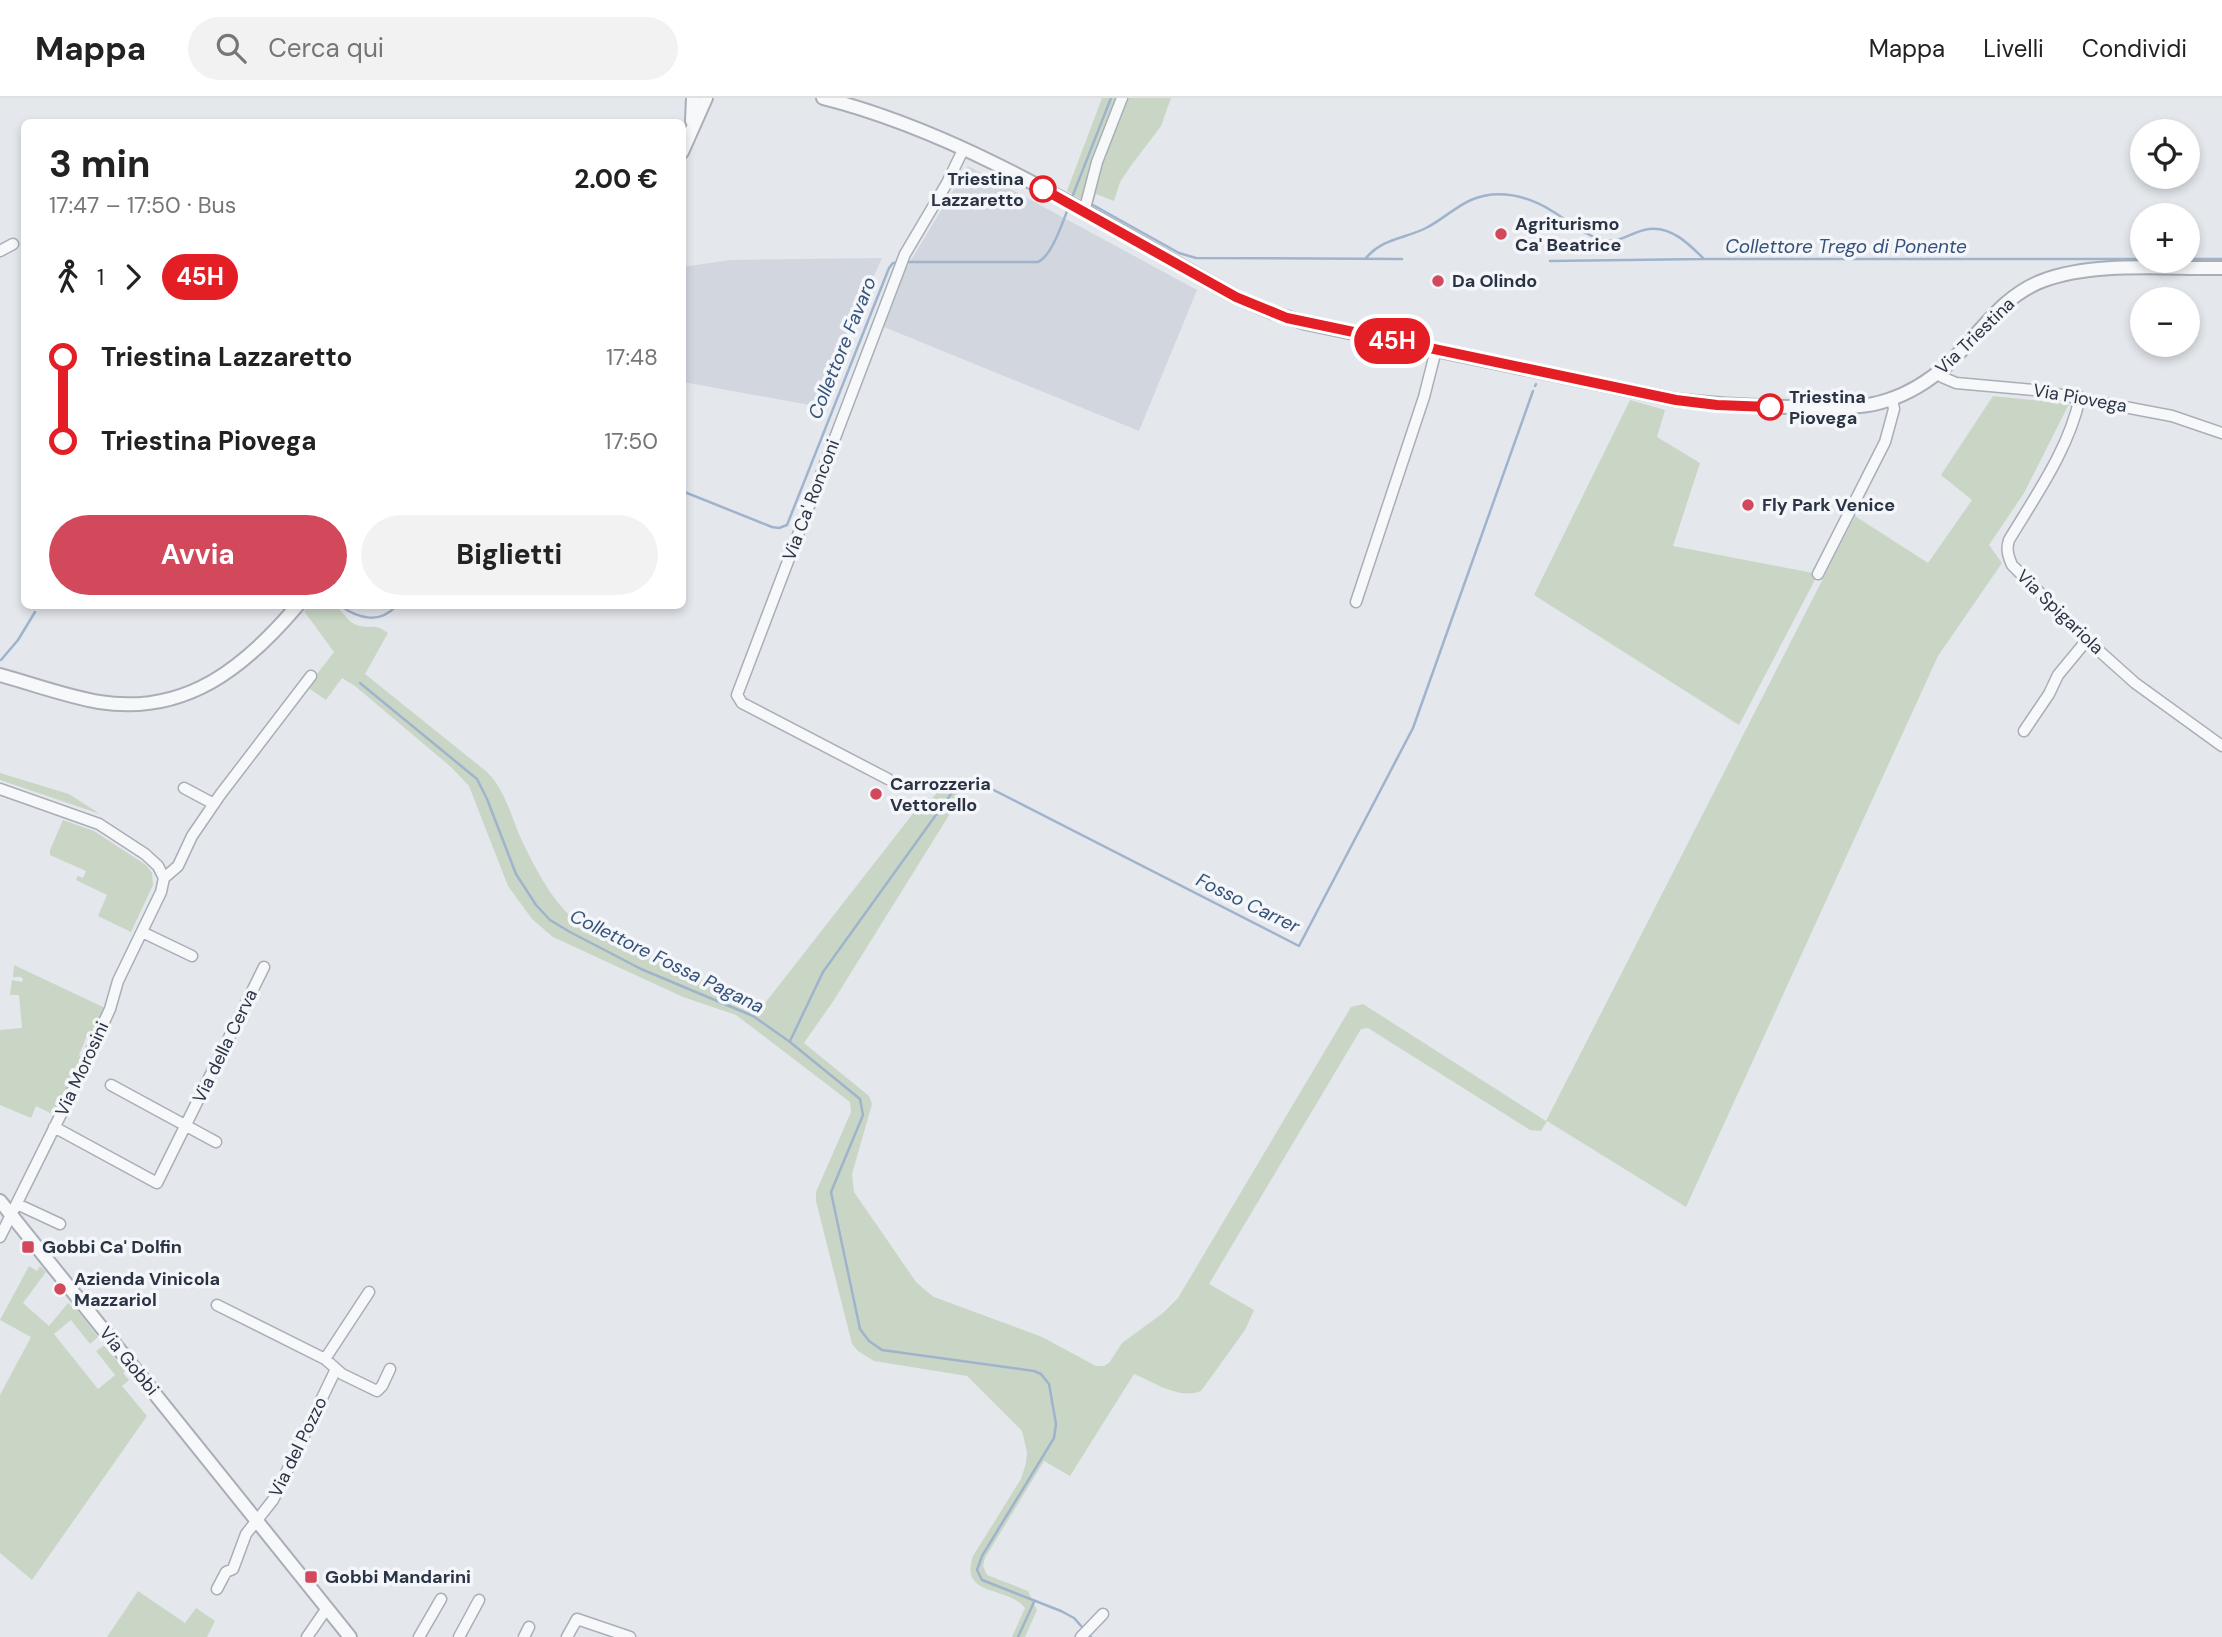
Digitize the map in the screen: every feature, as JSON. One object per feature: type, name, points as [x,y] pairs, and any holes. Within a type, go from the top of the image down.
[{"type":"street","points":[[692,98],[692,128]]},
{"type":"street","points":[[686,142],[706,98]]},
{"type":"street","name":"Via Triestina","points":[[823,98],[883,116],[964,150],[1060,198],[1236,297],[1271,313],[1305,323],[1629,391],[1703,403],[1836,407],[1865,405],[1892,399],[1919,387],[1938,373],[2004,305],[2043,281],[2068,273],[2095,270],[2222,268]]},
{"type":"street","points":[[1082,211],[1097,162],[1122,98]]},
{"type":"street","name":"Via Ca' Ronconi","points":[[888,779],[742,703],[737,695],[900,266],[964,150]]},
{"type":"street","points":[[0,251],[13,244]]},
{"type":"street","points":[[1356,602],[1424,397],[1436,350]]},
{"type":"street","name":"Via Piovega","points":[[1938,373],[1956,383],[2035,390],[2183,418],[2222,433]]},
{"type":"street","name":"Via Spigariola","points":[[2080,397],[2070,432],[2007,546],[2012,565],[2087,640],[2135,683],[2222,746]]},
{"type":"street","points":[[1818,574],[1885,442],[1894,409],[1892,399]]},
{"type":"street","points":[[0,675],[102,702],[131,704],[167,699],[202,688],[227,674],[267,640],[295,609]]},
{"type":"street","points":[[2024,731],[2049,694],[2058,675],[2087,640]]},
{"type":"street","name":"Via Morosini","points":[[0,1237],[110,1009],[118,981],[161,892],[164,875],[178,866],[192,836],[214,804],[311,676]]},
{"type":"street","points":[[184,788],[214,804]]},
{"type":"street","points":[[1,790],[99,824],[152,860],[164,875]]},
{"type":"street","points":[[142,932],[192,956]]},
{"type":"street","name":"Via della Cerva","points":[[54,1127],[157,1182],[264,967]]},
{"type":"street","points":[[111,1085],[216,1142]]},
{"type":"street","name":"Via Gobbi","points":[[0,1201],[14,1210],[350,1637]]},
{"type":"street","points":[[14,1210],[60,1224]]},
{"type":"street","points":[[325,1359],[369,1292]]},
{"type":"street","points":[[218,1305],[325,1359],[342,1374],[377,1391],[390,1369]]},
{"type":"street","name":"Via del Pozzo","points":[[257,1522],[274,1500],[336,1369]]},
{"type":"street","points":[[216,1589],[226,1572],[233,1569],[246,1534],[257,1522]]},
{"type":"street","points":[[419,1637],[441,1599]]},
{"type":"street","points":[[459,1637],[479,1600]]},
{"type":"street","points":[[307,1637],[327,1608]]},
{"type":"street","points":[[1084,1633],[1103,1614]]},
{"type":"street","points":[[566,1637],[577,1619],[630,1637]]},
{"type":"shaded area","points":[[968,166],[1197,290],[1139,431],[884,327],[905,270]]},
{"type":"shaded area","points":[[882,258],[815,406],[686,383],[686,267],[730,260]]},
{"type":"green space","points":[[1102,98],[1171,98],[1161,126],[1120,182],[1114,201],[1096,194],[1092,206],[1067,191]]},
{"type":"green space","points":[[1993,396],[2069,404],[2024,493],[1989,545],[2002,563],[1938,656],[1686,1207],[1547,1121],[1541,1131],[1530,1130],[1368,1028],[1361,1029],[1209,1284],[1254,1310],[1245,1330],[1201,1391],[1175,1392],[1134,1374],[1070,1476],[1044,1461],[985,1558],[983,1566],[987,1575],[1028,1591],[1037,1610],[1025,1637],[1012,1637],[1025,1608],[1007,1596],[979,1585],[973,1579],[970,1569],[973,1556],[1021,1479],[1027,1452],[1022,1431],[967,1376],[874,1361],[852,1344],[816,1201],[816,1192],[851,1112],[850,1102],[736,1015],[683,997],[553,937],[532,919],[508,886],[469,786],[451,767],[342,678],[326,700],[307,687],[334,652],[304,611],[306,609],[338,609],[354,624],[379,628],[388,633],[365,674],[494,779],[537,871],[570,916],[762,1007],[922,802],[926,805],[945,784],[961,796],[834,1000],[804,1043],[869,1096],[872,1104],[852,1174],[854,1192],[916,1282],[934,1297],[1042,1337],[1096,1366],[1104,1366],[1122,1343],[1163,1313],[1178,1298],[1351,1007],[1363,1004],[1546,1121],[1855,516],[1928,563],[1972,500],[1941,475]]},
{"type":"green space","points":[[1630,400],[1665,410],[1657,437],[1700,463],[1673,546],[1818,574],[1739,725],[1534,595]]},
{"type":"green space","points":[[0,773],[69,794],[100,814],[0,780]]},
{"type":"green space","points":[[63,820],[94,831],[146,865],[152,873],[153,885],[131,932],[98,916],[107,895],[76,880],[78,876],[83,878],[86,871],[50,855]]},
{"type":"green space","points":[[14,965],[105,1008],[93,1035],[88,1033],[79,1055],[83,1057],[56,1116],[36,1106],[31,1118],[0,1105],[0,1030],[22,1028],[19,995],[10,995],[12,980],[22,982],[23,979],[13,977]]},
{"type":"green space","points":[[29,1266],[37,1271],[40,1266],[46,1272],[23,1303],[49,1326],[68,1303],[76,1309],[98,1337],[90,1344],[71,1320],[54,1334],[98,1389],[115,1375],[96,1351],[105,1345],[129,1380],[122,1386],[147,1416],[32,1580],[0,1553],[0,1395],[31,1337],[0,1320]]},
{"type":"green space","points":[[138,1591],[185,1623],[196,1608],[215,1621],[207,1637],[107,1637]]},
{"type":"waterway","name":"Collettore Favaro","points":[[1071,200],[1111,98]]},
{"type":"waterway","points":[[1366,258],[1379,246],[1418,232],[1471,200],[1502,194],[1533,201],[1603,240],[1621,239],[1649,229],[1665,230],[1679,237],[1703,258]]},
{"type":"waterway","name":"Collettore Trego di Ponente","points":[[1093,205],[1179,253],[1196,258],[1402,259]]},
{"type":"waterway","name":"Collettore Favaro","points":[[904,262],[1038,262],[1052,246],[1069,206]]},
{"type":"waterway","name":"Collettore Trego di Ponente","points":[[1550,261],[2130,259]]},
{"type":"waterway","name":"Collettore Trego di Ponente","points":[[2200,259],[2222,259]]},
{"type":"waterway","name":"Collettore Favaro","points":[[686,493],[772,527],[787,525],[889,268],[893,263],[897,263]]},
{"type":"waterway","name":"Fosso Carrer","points":[[790,1041],[823,972],[951,794],[965,782],[978,782],[1299,946],[1413,728],[1533,391]]},
{"type":"waterway","name":"Collettore Favaro","points":[[346,609],[369,618],[383,615],[393,609]]},
{"type":"waterway","points":[[1,660],[18,640],[35,612]]},
{"type":"waterway","name":"Collettore Fossa Pagana","points":[[360,683],[477,779],[516,874],[536,905],[550,920],[641,969],[753,1016],[790,1042],[860,1099],[863,1115],[831,1192],[860,1329],[869,1341],[882,1350],[1034,1371],[1041,1374],[1049,1384],[1056,1424],[1054,1438],[982,1556],[977,1570],[982,1580],[1074,1618],[1091,1637]]},
{"type":"waterway","points":[[1018,1637],[1034,1602]]},
{"type":"bus line","name":"45H","points":[[1043,189],[1236,297],[1287,318],[1676,400],[1770,407]]},
{"type":"place","name":"Triestina Lazzaretto","points":[[1043,189]]},
{"type":"place","name":"Agriturismo Ca' Beatrice","points":[[1501,234]]},
{"type":"place","name":"Da Olindo","points":[[1438,281]]},
{"type":"place","name":"Triestina Piovega","points":[[1770,407]]},
{"type":"place","name":"Fly Park Venice","points":[[1748,505]]},
{"type":"place","name":"Carrozzeria Vettorello","points":[[876,794]]},
{"type":"place","name":"Gobbi Ca' Dolfin","points":[[28,1247]]},
{"type":"place","name":"Azienda Vinicola Mazzariol","points":[[60,1289]]},
{"type":"place","name":"Gobbi Mandarini","points":[[311,1577]]}]
